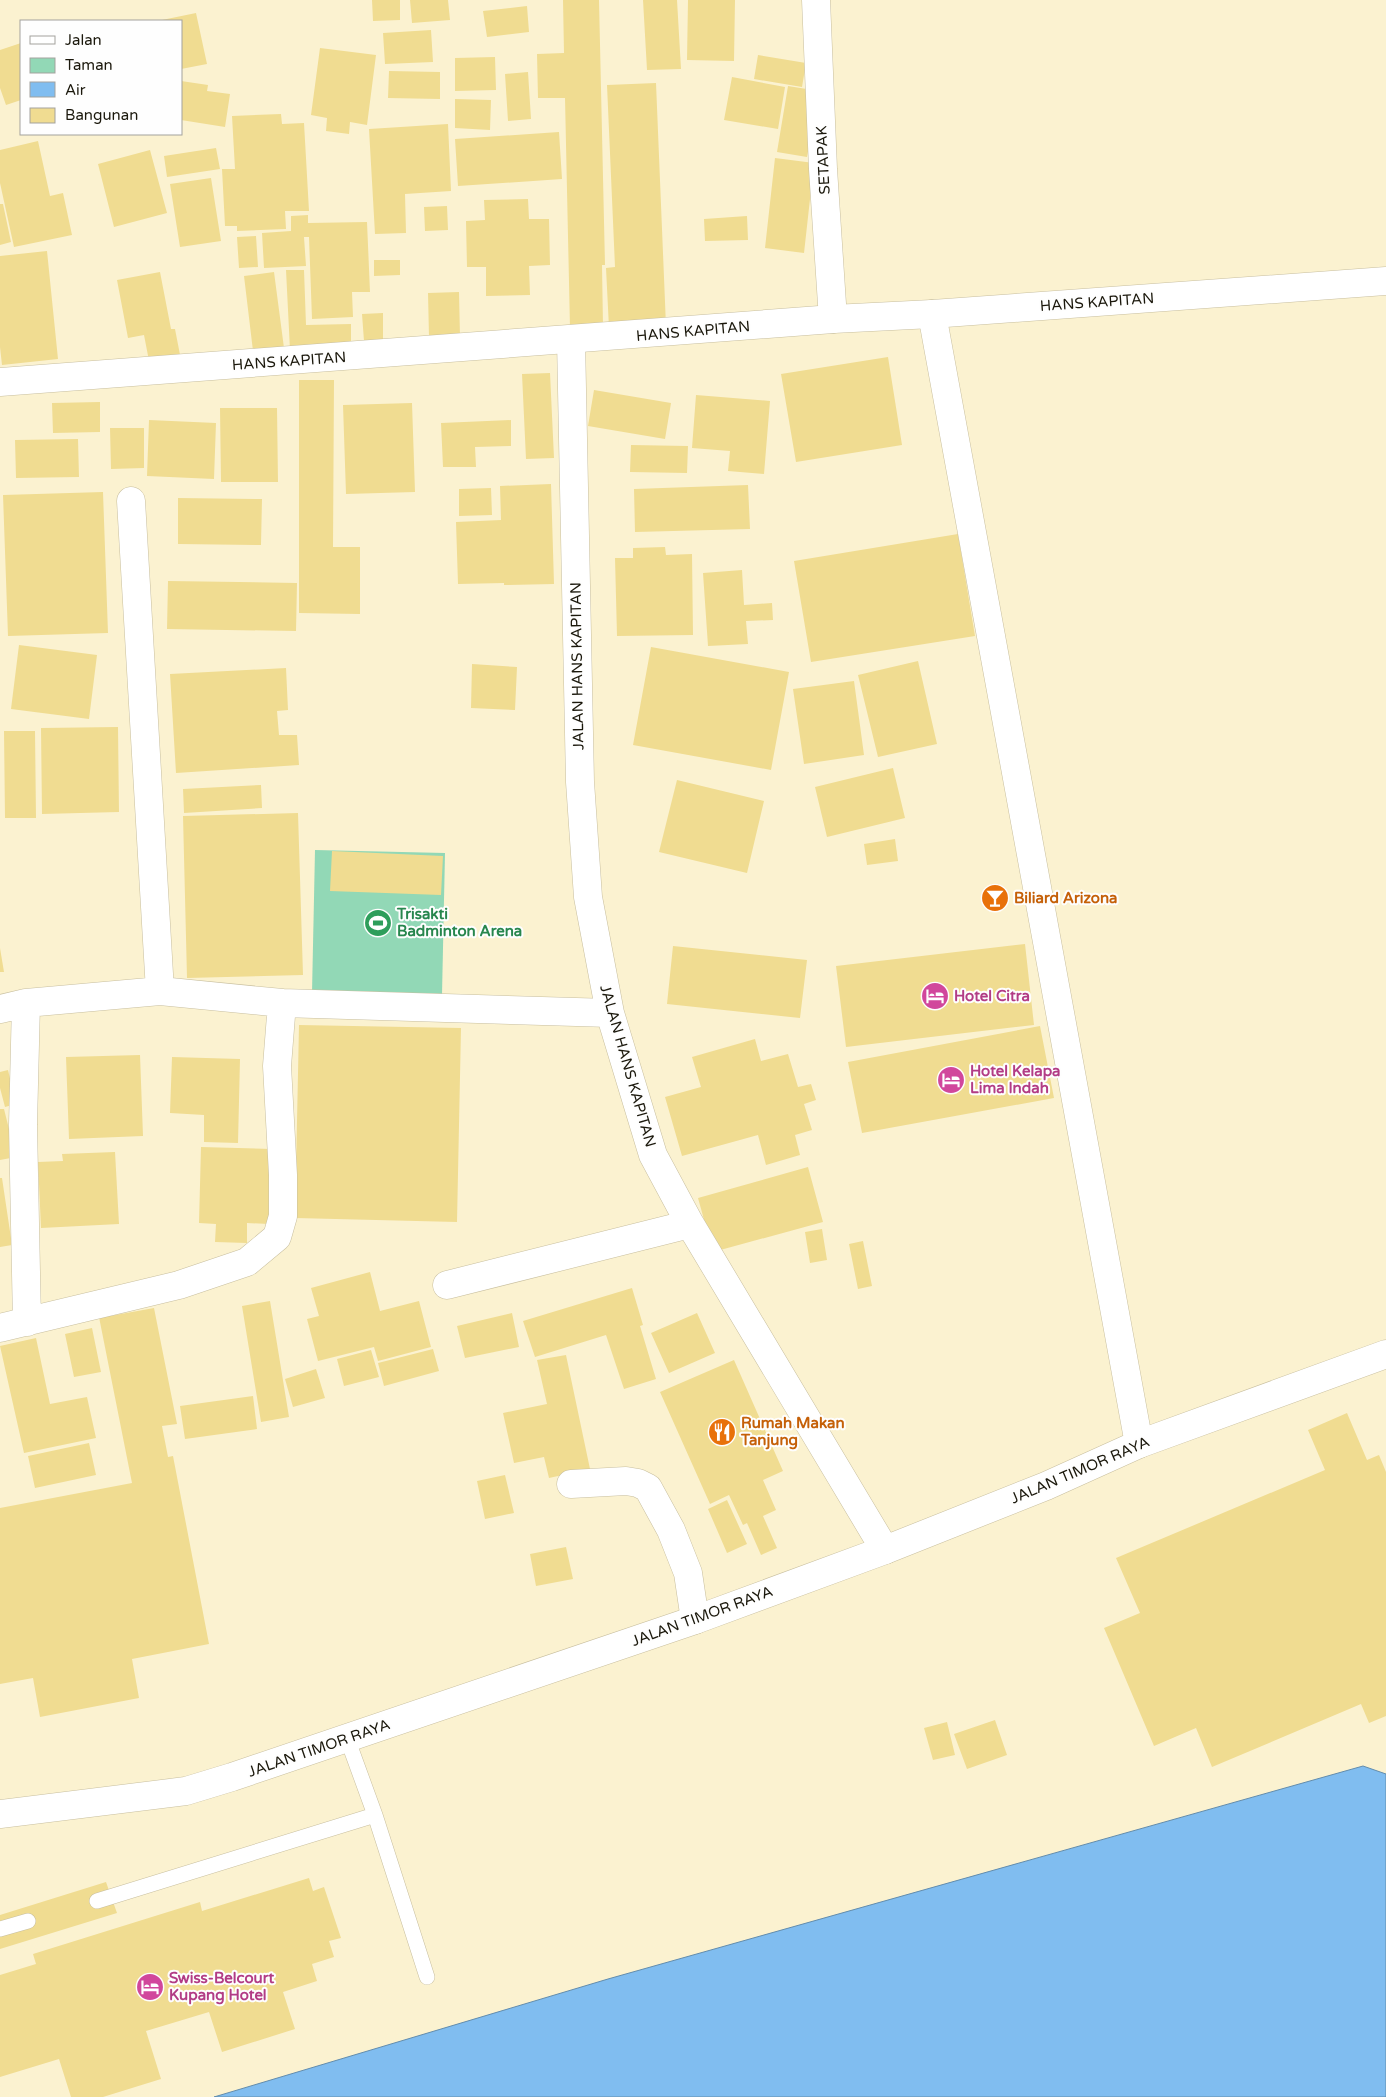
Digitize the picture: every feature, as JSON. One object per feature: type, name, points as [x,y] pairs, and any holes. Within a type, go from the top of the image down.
[{"type":"main road","name":"SETAPAK","points":[[816,0],[823,169],[833,320]]},
{"type":"main road","name":"HANS KAPITAN","points":[[0,382],[1386,281]]},
{"type":"main road","points":[[932,314],[1139,1444]]},
{"type":"main road","name":"JALAN HANS KAPITAN","points":[[571,340],[580,782],[588,897],[610,1013],[653,1155],[690,1224],[885,1550]]},
{"type":"main road","points":[[131,501],[160,991]]},
{"type":"main road","points":[[27,1322],[23,1124],[13,1006],[160,991],[282,1003],[610,1013]]},
{"type":"main road","points":[[0,1328],[179,1284],[247,1262],[277,1237],[283,1216],[283,1176],[277,1066],[282,1003]]},
{"type":"main road","points":[[447,1285],[690,1224]]},
{"type":"main road","name":"JALAN TIMOR RAYA","points":[[0,1814],[186,1791],[347,1738],[695,1620],[885,1550],[1046,1486],[1139,1444],[1386,1354]]},
{"type":"main road","points":[[571,1484],[626,1481],[638,1483],[648,1488],[671,1530],[688,1573],[695,1620]]},
{"type":"lane","points":[[347,1738],[375,1814],[427,1977]]},
{"type":"lane","points":[[97,1901],[375,1814]]},
{"type":"lane","points":[[0,1929],[28,1921]]},
{"type":"green space","name":"Trisakti Badminton Arena","points":[[315,850],[445,853],[442,995],[312,993]]},
{"type":"water","points":[[1363,1766],[1386,1774],[1386,2097],[214,2097],[608,1979]]},
{"type":"building","points":[[372,0],[400,0],[400,20],[373,21]]},
{"type":"building","points":[[410,0],[448,0],[450,20],[412,23]]},
{"type":"building","points":[[563,0],[599,0],[605,265],[602,265],[603,327],[570,328],[565,98],[538,98],[537,54],[564,53]]},
{"type":"building","points":[[643,0],[677,0],[681,69],[647,70]]},
{"type":"building","points":[[688,0],[735,0],[734,61],[687,60]]},
{"type":"building","points":[[527,6],[529,32],[487,37],[483,11]]},
{"type":"building","points":[[196,13],[207,64],[182,69],[182,20],[162,20]]},
{"type":"building","points":[[431,30],[433,62],[385,64],[383,33]]},
{"type":"building","points":[[20,43],[20,100],[6,105],[0,88],[0,50]]},
{"type":"building","points":[[320,48],[376,55],[367,125],[350,122],[349,134],[326,131],[327,118],[311,115]]},
{"type":"building","points":[[758,55],[806,63],[802,87],[754,79]]},
{"type":"building","points":[[495,57],[496,90],[455,91],[455,58]]},
{"type":"building","points":[[389,71],[440,72],[440,99],[388,98]]},
{"type":"building","points":[[528,72],[531,119],[508,121],[505,74]]},
{"type":"building","points":[[732,77],[785,87],[778,129],[724,120]]},
{"type":"building","points":[[182,81],[208,85],[207,91],[230,94],[225,127],[182,120]]},
{"type":"building","points":[[656,83],[666,326],[609,328],[606,268],[615,267],[607,85]]},
{"type":"building","points":[[788,86],[819,91],[807,157],[777,152]]},
{"type":"building","points":[[455,99],[491,100],[490,130],[455,128]]},
{"type":"building","points":[[281,114],[282,124],[304,123],[309,211],[285,211],[286,229],[237,231],[237,226],[225,226],[222,169],[235,169],[232,116]]},
{"type":"building","points":[[448,124],[451,191],[405,194],[406,233],[375,234],[369,129]]},
{"type":"building","points":[[559,132],[562,179],[458,186],[455,139]]},
{"type":"building","points":[[38,141],[50,196],[63,193],[72,235],[14,247],[0,183],[0,150]]},
{"type":"building","points":[[216,148],[220,169],[167,177],[164,156]]},
{"type":"building","points":[[150,150],[167,213],[114,227],[98,164]]},
{"type":"building","points":[[775,158],[814,163],[804,253],[765,248]]},
{"type":"building","points":[[211,178],[221,241],[180,247],[170,184]]},
{"type":"building","points":[[528,199],[529,219],[549,219],[550,265],[529,266],[530,295],[486,296],[486,267],[467,267],[466,221],[485,220],[484,200]]},
{"type":"building","points":[[0,204],[3,204],[11,242],[0,245]]},
{"type":"building","points":[[447,206],[448,230],[425,231],[424,207]]},
{"type":"building","points":[[308,215],[308,223],[367,222],[370,292],[352,292],[353,317],[312,319],[309,237],[304,237],[306,266],[264,268],[262,233],[291,231],[291,216]]},
{"type":"building","points":[[747,216],[748,240],[705,241],[704,219]]},
{"type":"building","points":[[256,236],[258,267],[239,268],[237,237]]},
{"type":"building","points":[[47,251],[58,359],[2,365],[0,347],[0,256]]},
{"type":"building","points":[[374,260],[400,260],[400,275],[374,276]]},
{"type":"building","points":[[286,270],[304,270],[306,325],[351,324],[351,349],[290,350]]},
{"type":"building","points":[[160,272],[171,329],[175,329],[181,360],[150,366],[144,335],[128,338],[117,280]]},
{"type":"building","points":[[274,272],[284,348],[253,351],[244,276]]},
{"type":"building","points":[[459,292],[460,337],[429,337],[428,293]]},
{"type":"building","points":[[383,313],[383,340],[364,341],[362,314]]},
{"type":"building","points":[[888,357],[902,445],[796,462],[781,374]]},
{"type":"building","points":[[550,373],[554,458],[526,459],[522,374]]},
{"type":"building","points":[[299,380],[334,380],[333,547],[360,547],[360,614],[299,613]]},
{"type":"building","points":[[594,390],[671,403],[665,439],[588,426]]},
{"type":"building","points":[[696,395],[770,401],[764,474],[728,471],[730,451],[692,448]]},
{"type":"building","points":[[100,402],[100,432],[53,433],[52,403]]},
{"type":"building","points":[[412,403],[415,492],[346,494],[343,405]]},
{"type":"building","points":[[220,408],[277,408],[278,482],[221,482]]},
{"type":"building","points":[[149,420],[216,423],[214,479],[147,476]]},
{"type":"building","points":[[511,420],[511,446],[475,447],[476,467],[443,467],[441,423]]},
{"type":"building","points":[[110,428],[144,428],[144,468],[111,469]]},
{"type":"building","points":[[78,439],[79,477],[16,478],[15,440]]},
{"type":"building","points":[[631,445],[688,446],[687,473],[630,472]]},
{"type":"building","points":[[551,484],[554,584],[458,584],[456,522],[501,520],[500,486]]},
{"type":"building","points":[[748,485],[750,529],[635,532],[634,489]]},
{"type":"building","points":[[491,488],[492,515],[459,516],[459,489]]},
{"type":"building","points":[[103,492],[108,633],[8,636],[3,495]]},
{"type":"building","points":[[178,498],[262,499],[261,545],[178,544]]},
{"type":"building","points":[[958,534],[975,636],[811,662],[794,561]]},
{"type":"building","points":[[665,547],[666,555],[692,554],[693,635],[617,636],[615,558],[633,558],[633,548]]},
{"type":"building","points":[[742,570],[744,605],[772,603],[773,620],[746,621],[748,644],[708,646],[703,573]]},
{"type":"building","points":[[168,581],[297,583],[296,631],[167,629]]},
{"type":"building","points":[[19,645],[97,655],[89,719],[11,709]]},
{"type":"building","points":[[651,647],[789,672],[771,770],[633,745]]},
{"type":"building","points":[[918,661],[937,744],[878,757],[858,675]]},
{"type":"building","points":[[472,664],[517,667],[515,710],[471,708]]},
{"type":"building","points":[[286,668],[288,710],[277,711],[279,735],[297,735],[299,765],[176,773],[170,674]]},
{"type":"building","points":[[854,681],[864,755],[804,764],[793,689]]},
{"type":"building","points":[[118,727],[119,812],[42,814],[41,728]]},
{"type":"building","points":[[4,731],[35,731],[36,818],[5,818]]},
{"type":"building","points":[[893,768],[905,818],[827,837],[815,787]]},
{"type":"building","points":[[677,780],[764,801],[747,873],[659,852]]},
{"type":"building","points":[[261,785],[262,808],[184,813],[183,789]]},
{"type":"building","points":[[298,813],[303,975],[187,978],[183,816]]},
{"type":"building","points":[[895,839],[898,861],[867,865],[864,844]]},
{"type":"building","points":[[332,851],[443,856],[441,895],[330,891]]},
{"type":"building","name":"Hotel Citra","points":[[1025,944],[1034,1025],[846,1047],[836,966]]},
{"type":"building","points":[[673,946],[807,960],[800,1018],[667,1004]]},
{"type":"building","points":[[0,948],[4,972],[0,972]]},
{"type":"building","points":[[299,1025],[461,1028],[457,1222],[295,1218]]},
{"type":"building","name":"Hotel Kelapa Lima Indah","points":[[1040,1026],[1054,1098],[862,1133],[848,1062]]},
{"type":"building","points":[[755,1039],[761,1061],[788,1054],[798,1087],[811,1084],[816,1100],[804,1104],[812,1130],[795,1135],[800,1155],[766,1165],[758,1135],[682,1156],[665,1097],[701,1087],[692,1057]]},
{"type":"building","points":[[140,1055],[143,1136],[69,1139],[66,1057]]},
{"type":"building","points":[[172,1057],[240,1059],[238,1143],[204,1142],[204,1115],[170,1113]]},
{"type":"building","points":[[8,1070],[16,1104],[5,1107],[0,1088],[0,1072]]},
{"type":"building","points":[[0,1109],[4,1109],[16,1157],[0,1160]]},
{"type":"building","points":[[201,1147],[272,1149],[269,1224],[247,1223],[247,1243],[215,1242],[216,1224],[199,1223]]},
{"type":"building","points":[[115,1152],[119,1224],[41,1228],[38,1162],[63,1161],[62,1154]]},
{"type":"building","points":[[808,1167],[823,1222],[713,1252],[698,1198]]},
{"type":"building","points":[[0,1178],[2,1178],[12,1245],[0,1247]]},
{"type":"building","points":[[822,1229],[827,1260],[810,1263],[805,1232]]},
{"type":"building","points":[[863,1241],[872,1286],[858,1289],[849,1244]]},
{"type":"building","points":[[370,1272],[380,1311],[419,1301],[431,1347],[378,1361],[374,1347],[318,1361],[307,1319],[319,1316],[311,1288]]},
{"type":"building","points":[[632,1288],[643,1325],[640,1326],[656,1379],[624,1389],[606,1335],[535,1357],[523,1321]]},
{"type":"building","points":[[270,1301],[289,1417],[261,1422],[242,1306]]},
{"type":"building","points":[[154,1308],[177,1424],[162,1426],[168,1457],[173,1456],[209,1644],[132,1659],[139,1698],[40,1717],[33,1678],[0,1684],[0,1508],[132,1483],[98,1312],[109,1310],[110,1316]]},
{"type":"building","points":[[512,1313],[519,1347],[465,1358],[457,1326]]},
{"type":"building","points":[[697,1313],[715,1353],[669,1373],[651,1333]]},
{"type":"building","points":[[92,1328],[101,1372],[74,1377],[65,1334]]},
{"type":"building","points":[[36,1338],[50,1404],[87,1397],[96,1438],[24,1453],[0,1346]]},
{"type":"building","points":[[433,1349],[439,1371],[384,1386],[378,1363]]},
{"type":"building","points":[[371,1350],[379,1377],[344,1386],[337,1359]]},
{"type":"building","points":[[566,1355],[590,1469],[549,1478],[544,1457],[514,1463],[503,1413],[547,1404],[537,1360]]},
{"type":"building","name":"Rumah Makan Tanjung","points":[[734,1360],[783,1471],[763,1480],[776,1510],[763,1516],[777,1548],[761,1555],[747,1523],[743,1525],[729,1495],[710,1504],[660,1392]]},
{"type":"building","points":[[316,1369],[325,1398],[293,1407],[285,1379]]},
{"type":"building","points":[[253,1396],[257,1429],[185,1439],[180,1406]]},
{"type":"building","points":[[1347,1413],[1367,1460],[1379,1455],[1386,1472],[1386,1716],[1369,1723],[1361,1704],[1212,1767],[1196,1728],[1154,1746],[1104,1628],[1140,1613],[1116,1558],[1325,1470],[1308,1430]]},
{"type":"building","points":[[89,1443],[96,1475],[35,1488],[28,1456]]},
{"type":"building","points":[[505,1475],[514,1513],[485,1519],[477,1481]]},
{"type":"building","points":[[727,1500],[747,1544],[727,1553],[708,1509]]},
{"type":"building","points":[[566,1547],[573,1579],[536,1586],[530,1554]]},
{"type":"building","points":[[995,1720],[1007,1755],[967,1769],[954,1734]]},
{"type":"building","points":[[947,1722],[955,1755],[933,1760],[924,1728]]},
{"type":"building","name":"Swiss-Belcourt Kupang Hotel","points":[[309,1878],[313,1891],[324,1887],[341,1938],[329,1941],[334,1957],[312,1964],[317,1981],[283,1992],[295,2029],[222,2052],[209,2012],[146,2031],[161,2079],[103,2097],[71,2097],[59,2059],[0,2077],[0,1975],[36,1964],[33,1954],[200,1902],[202,1911]]},
{"type":"building","points":[[106,1882],[117,1913],[0,1949],[0,1915]]},
{"type":"place","name":"Biliard Arizona","points":[[995,898]]},
{"type":"place","name":"Trisakti Badminton Arena","points":[[378,923]]},
{"type":"place","name":"Hotel Citra","points":[[935,996]]},
{"type":"place","name":"Hotel Kelapa Lima Indah","points":[[951,1080]]},
{"type":"place","name":"Rumah Makan Tanjung","points":[[722,1432]]},
{"type":"place","name":"Swiss-Belcourt Kupang Hotel","points":[[150,1987]]}]
